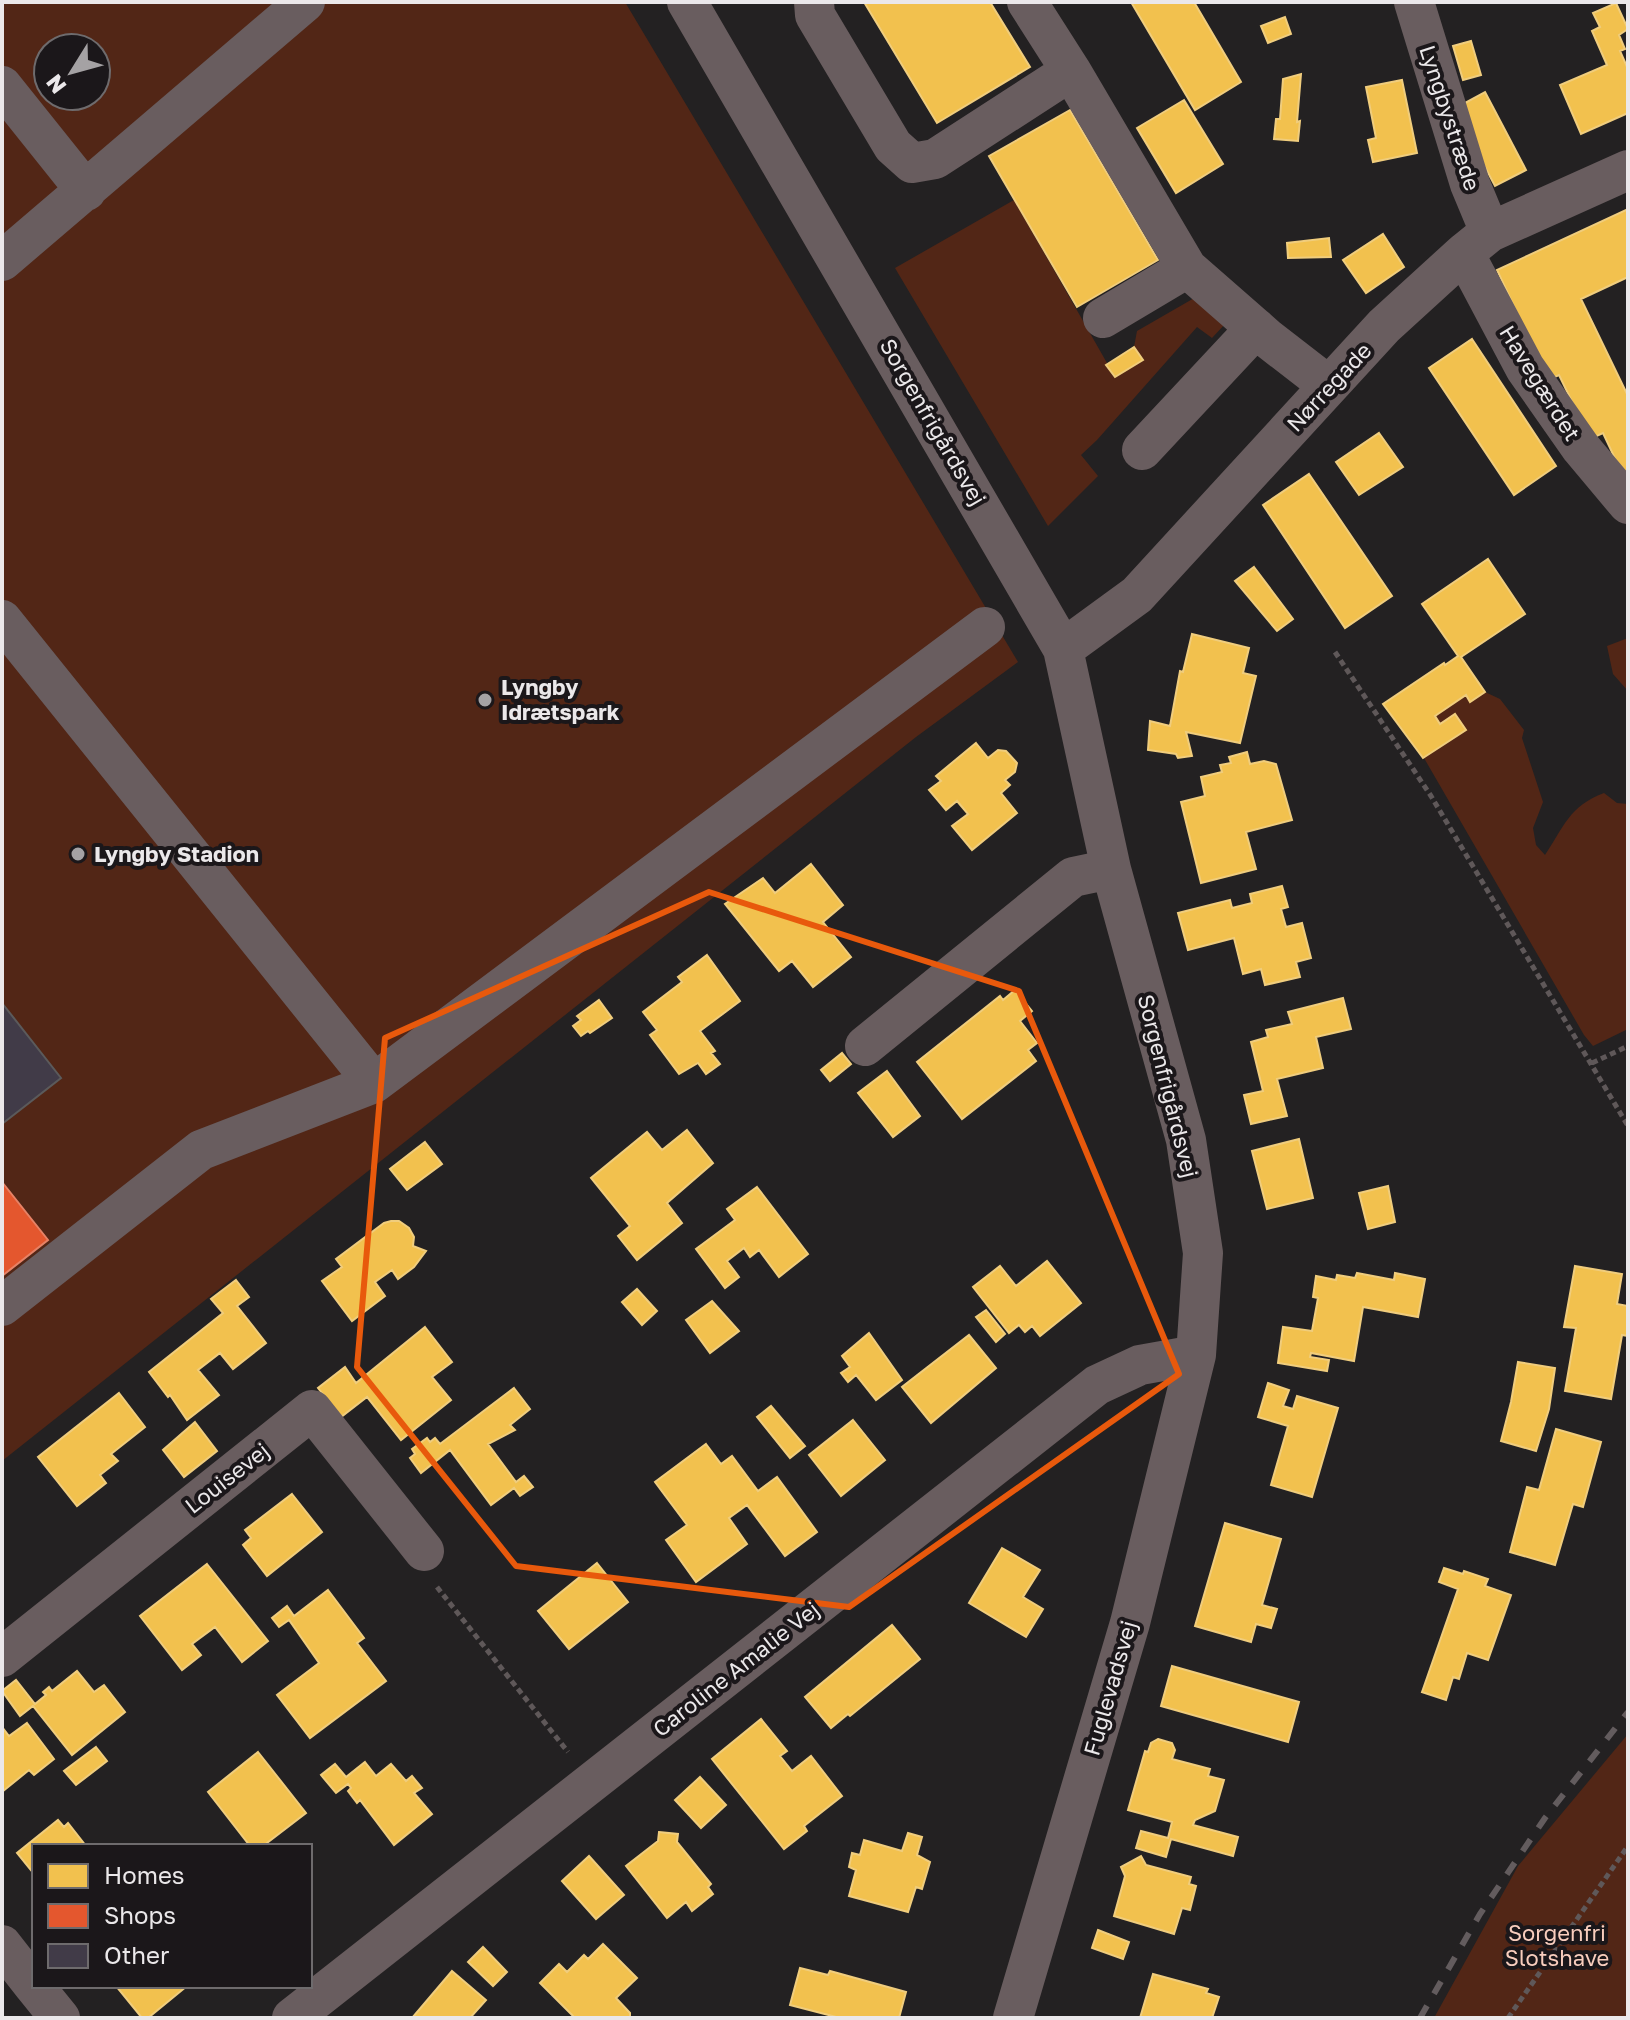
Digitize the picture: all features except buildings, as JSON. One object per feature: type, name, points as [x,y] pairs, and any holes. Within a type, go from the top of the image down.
[{"type":"street","points":[[2,261],[305,2]]},
{"type":"street","name":"Sorgenfrigårdsvej","points":[[687,2],[1063,649],[1111,869],[1186,1140],[1203,1253],[1196,1355]]},
{"type":"street","points":[[814,2],[815,15],[893,146],[912,163],[935,159],[1071,71]]},
{"type":"street","points":[[1027,2],[1187,268],[1329,386]]},
{"type":"street","name":"Lyngbystræde","points":[[1414,2],[1470,184],[1477,243]]},
{"type":"street","points":[[2,86],[86,191]]},
{"type":"street","name":"Nørregade","points":[[1063,649],[1137,595],[1384,326],[1477,243],[1628,170]]},
{"type":"street","name":"Havegærdet","points":[[1477,243],[1525,368],[1581,448],[1628,504]]},
{"type":"street","points":[[1103,318],[1187,268]]},
{"type":"street","points":[[1142,450],[1256,328]]},
{"type":"street","points":[[2,620],[374,1083]]},
{"type":"street","points":[[2,1306],[201,1150],[374,1083],[985,627]]},
{"type":"street","points":[[865,1046],[1073,877],[1111,869]]},
{"type":"street","name":"Caroline Amalie Vej","points":[[292,2018],[1097,1385],[1140,1365],[1196,1355]]},
{"type":"street","name":"Fuglevadsvej","points":[[1013,2018],[1130,1623],[1196,1355]]},
{"type":"street","name":"Louisevej","points":[[2,1657],[312,1410],[424,1551]]},
{"type":"street","points":[[2,1945],[32,1983]]},
{"type":"street","points":[[36,1988],[60,2018]]},
{"type":"path","points":[[1335,652],[1431,796],[1628,1126]]},
{"type":"path","points":[[1592,1063],[1628,1046]]},
{"type":"path","points":[[424,1551],[424,1571],[592,1782]]},
{"type":"path","points":[[1508,2018],[1628,1846]]},
{"type":"highlighted area","points":[[709,892],[1019,991],[1179,1374],[849,1607],[516,1566],[357,1367],[385,1038]]},
{"type":"green space","name":"Lyngby Idrætspark","points":[[2,2],[625,2],[1018,662],[916,737],[2,1461]]},
{"type":"green space","points":[[1014,200],[1115,377],[1142,360],[1134,347],[1137,331],[1196,297],[1226,323],[1212,338],[1197,327],[1081,455],[1098,476],[1048,526],[895,268]]},
{"type":"green space","points":[[1628,638],[1628,691],[1613,674],[1607,646]]},
{"type":"green space","points":[[1485,692],[1500,699],[1524,730],[1522,738],[1543,802],[1533,828],[1536,845],[1545,855],[1568,818],[1592,798],[1604,793],[1617,803],[1628,804],[1628,1029],[1593,1046],[1424,758],[1465,730],[1455,714],[1440,724],[1435,716],[1466,695],[1471,702]]},
{"type":"green space","name":"Sorgenfri Slotshave","points":[[1628,1734],[1628,2018],[1434,2018],[1518,1866]]},
{"type":"railway","points":[[1420,2018],[1480,1914],[1545,1818],[1628,1712]]},
{"type":"place","name":"Lyngby Idrætspark","points":[[485,700]]},
{"type":"place","name":"Lyngby Stadion","points":[[78,854]]}]
